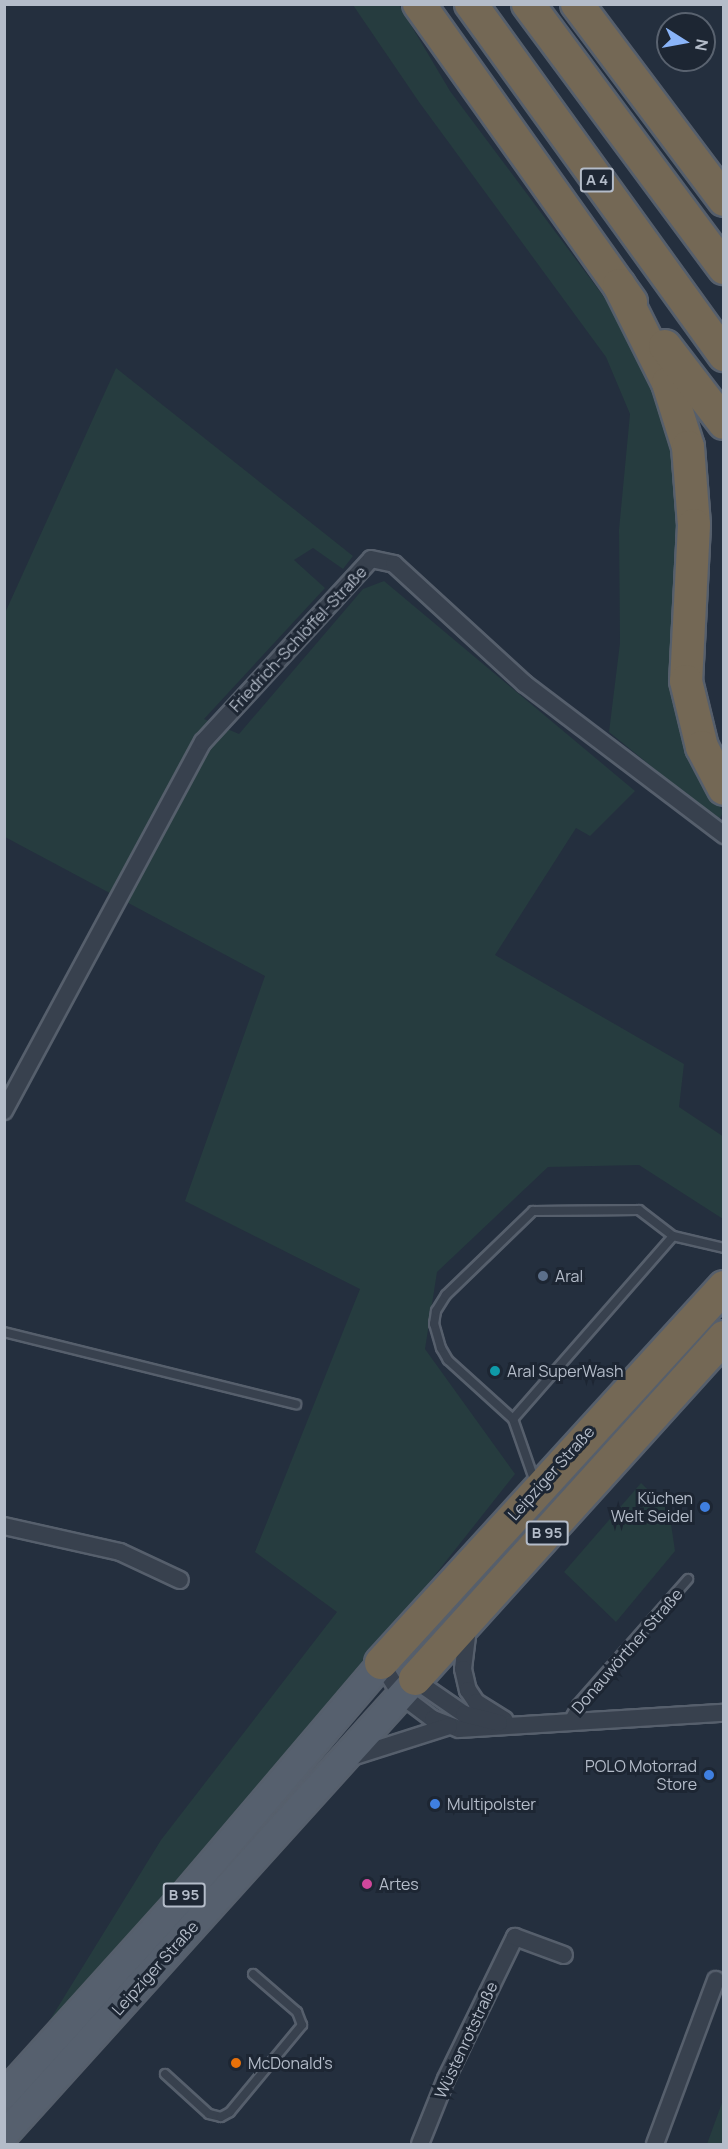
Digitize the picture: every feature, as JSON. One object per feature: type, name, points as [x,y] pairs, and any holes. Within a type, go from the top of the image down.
[{"type":"highway","points":[[419,4],[619,285],[723,423]]},
{"type":"highway","name":"A 4","points":[[471,4],[723,355]]},
{"type":"highway","points":[[528,4],[723,268]]},
{"type":"highway","points":[[577,4],[723,200]]},
{"type":"highway","points":[[619,285],[668,383],[688,447],[694,525],[686,681],[699,737],[723,789]]},
{"type":"highway","name":"Leipziger Straße","points":[[381,1663],[723,1287]]},
{"type":"highway","name":"Leipziger Straße","points":[[408,1687],[723,1337]]},
{"type":"highway","points":[[654,1414],[723,1365]]},
{"type":"main road","name":"Leipziger Straße","points":[[4,2094],[246,1823],[381,1663]]},
{"type":"main road","name":"Leipziger Straße","points":[[4,2134],[408,1687]]},
{"type":"street","name":"Friedrich-Schlöffel-Straße","points":[[4,1111],[10,1089],[203,742],[371,559],[394,564],[525,684],[723,836]]},
{"type":"street","points":[[4,1526],[120,1552],[180,1580]]},
{"type":"street","points":[[470,1616],[463,1670],[468,1690],[477,1702],[516,1726]]},
{"type":"street","points":[[381,1663],[408,1687]]},
{"type":"street","name":"Donauwörther Straße","points":[[408,1687],[464,1714],[516,1726]]},
{"type":"street","name":"Donauwörther Straße","points":[[408,1687],[449,1726]]},
{"type":"street","name":"Donauwörther Straße","points":[[342,1760],[449,1726],[472,1730],[723,1713]]},
{"type":"street","name":"Wüstenrotstraße","points":[[420,2145],[447,2079],[515,1937],[564,1955]]},
{"type":"street","points":[[655,2145],[716,1980]]},
{"type":"lane","points":[[538,1488],[513,1419],[447,1360],[441,1348],[434,1324],[436,1311],[446,1295],[533,1211],[639,1210],[673,1236],[723,1248]]},
{"type":"lane","points":[[513,1419],[673,1236]]},
{"type":"lane","points":[[4,1332],[296,1404]]},
{"type":"lane","name":"Donauwörther Straße","points":[[566,1724],[577,1705],[688,1580]]},
{"type":"lane","points":[[165,2074],[209,2114],[220,2117],[230,2112],[302,2025],[297,2012],[253,1974]]},
{"type":"green space","points":[[353,5],[399,5],[450,91],[619,317],[661,392],[679,455],[682,524],[671,667],[688,750],[723,812],[719,821],[609,732],[620,643],[619,530],[630,414],[606,357],[419,102]]},
{"type":"green space","points":[[116,368],[353,556],[343,569],[313,548],[294,560],[325,588],[204,719],[239,734],[363,589],[384,581],[635,791],[590,836],[576,828],[495,955],[684,1064],[679,1107],[724,1137],[723,1219],[639,1165],[548,1167],[437,1272],[425,1349],[515,1474],[397,1623],[32,2049],[161,1840],[337,1612],[255,1552],[360,1289],[185,1201],[265,976],[5,837],[5,613]]},
{"type":"green space","points":[[641,1483],[669,1510],[675,1551],[616,1622],[564,1572]]},
{"type":"green space","points":[[723,2100],[723,2144],[707,2144]]},
{"type":"place","name":"Aral","points":[[543,1276]]},
{"type":"place","name":"Aral SuperWash","points":[[495,1371]]},
{"type":"place","name":"Küchen Welt Seidel","points":[[705,1507]]},
{"type":"place","name":"POLO Motorrad Store","points":[[709,1775]]},
{"type":"place","name":"Multipolster","points":[[435,1804]]},
{"type":"place","name":"Artes","points":[[367,1884]]},
{"type":"place","name":"McDonald's","points":[[236,2063]]}]
